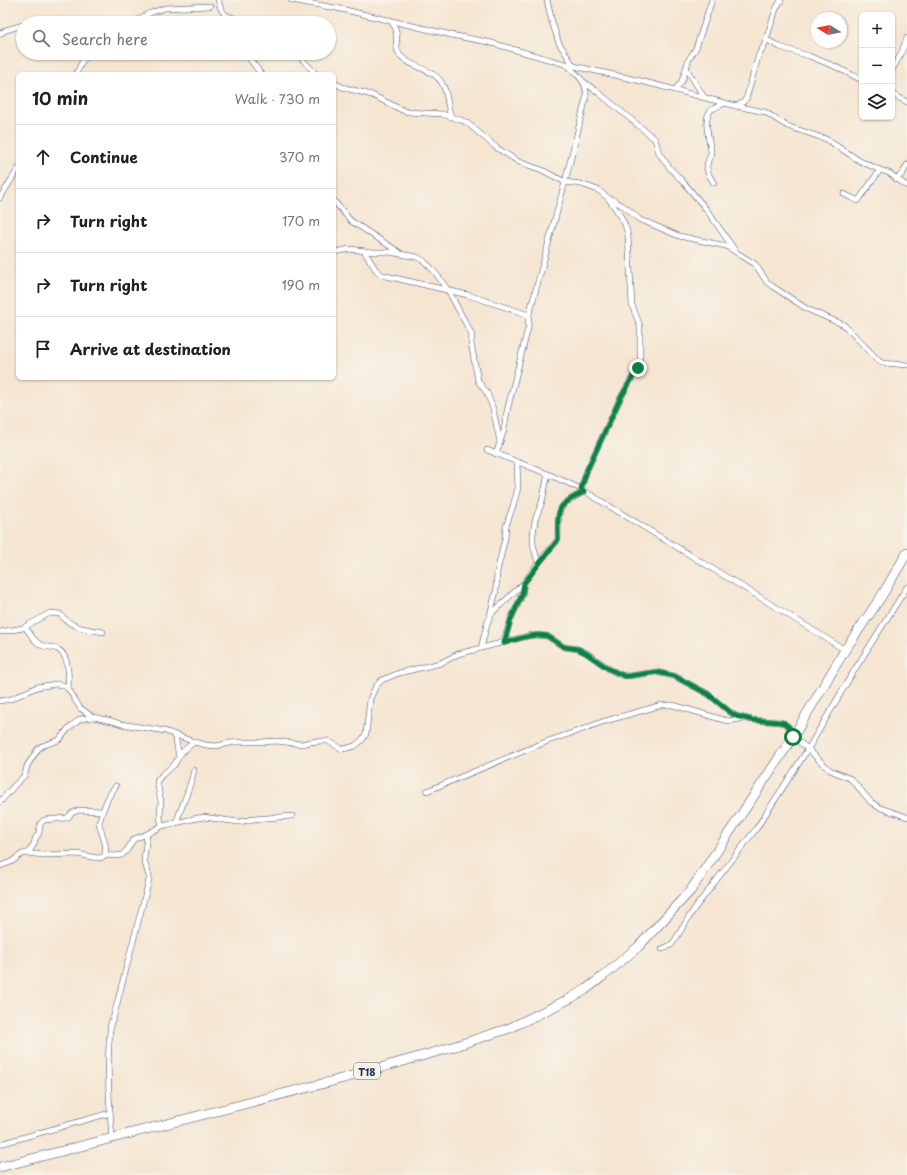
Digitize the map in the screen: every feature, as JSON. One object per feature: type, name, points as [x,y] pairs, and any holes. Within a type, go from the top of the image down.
[{"type":"highway","name":"T18","points":[[0,1167],[329,1082],[443,1050],[510,1028],[571,998],[602,977],[638,947],[691,890],[793,737],[845,650],[881,597],[907,552]]},
{"type":"street","points":[[218,0],[225,15],[228,16]]},
{"type":"street","points":[[291,0],[342,8],[456,36],[497,44],[565,64],[765,112],[787,126],[826,139],[860,161],[889,173],[907,186]]},
{"type":"street","points":[[547,0],[559,44],[573,65]]},
{"type":"street","points":[[676,90],[682,82],[689,59],[696,48],[712,0]]},
{"type":"street","points":[[736,106],[746,99],[758,54],[767,40],[776,9],[781,0]]},
{"type":"street","points":[[145,16],[165,8],[210,6]]},
{"type":"street","points":[[390,20],[397,32],[398,53],[405,60],[428,70],[440,80],[445,90],[450,116]]},
{"type":"street","points":[[0,34],[6,30],[16,27]]},
{"type":"street","points":[[895,65],[906,46],[907,38]]},
{"type":"street","points":[[767,40],[780,47],[834,66],[859,78]]},
{"type":"street","points":[[77,72],[83,60]]},
{"type":"street","points":[[250,60],[259,72]]},
{"type":"street","points":[[303,60],[314,72]]},
{"type":"street","points":[[565,64],[584,82],[655,139],[659,153],[669,167],[706,209],[736,253]]},
{"type":"street","points":[[686,68],[704,97]]},
{"type":"street","points":[[496,454],[504,430],[507,411],[528,328],[529,315],[586,98],[586,88],[584,82]]},
{"type":"street","points":[[336,84],[372,95],[408,112],[442,114],[466,122],[484,138],[516,161],[542,170],[565,182],[581,184],[598,190],[608,198],[625,207],[640,220],[679,236],[726,246],[755,264],[767,282],[772,286],[807,309],[844,326],[880,362],[907,365]]},
{"type":"street","points":[[895,96],[907,102]]},
{"type":"street","points":[[714,183],[706,171],[711,152],[708,141],[707,120],[713,109],[725,103]]},
{"type":"street","points":[[896,179],[903,173],[907,165]]},
{"type":"street","points":[[844,194],[858,201],[880,170]]},
{"type":"street","points":[[0,198],[16,172]]},
{"type":"street","points":[[489,619],[497,608],[524,583],[558,539],[558,514],[561,508],[570,499],[582,490],[587,470],[620,399],[640,364],[639,324],[632,305],[628,235],[620,215],[608,198]]},
{"type":"street","points":[[336,203],[351,221],[396,251],[404,254]]},
{"type":"street","points":[[336,251],[350,249],[404,254],[424,261],[434,271],[448,290],[472,335],[472,346],[478,381],[487,393],[493,409],[500,442]]},
{"type":"street","points":[[364,251],[376,270],[382,275],[468,294],[529,315]]},
{"type":"street","points":[[487,450],[548,474],[582,490],[845,650]]},
{"type":"street","points":[[481,648],[496,590],[497,572],[505,538],[506,526],[518,488],[517,462]]},
{"type":"street","points":[[538,563],[533,544],[533,535],[535,520],[542,502],[548,474]]},
{"type":"street","points":[[504,643],[511,619],[522,595],[524,583]]},
{"type":"street","points":[[662,949],[671,945],[675,940],[694,909],[756,829],[808,749],[852,674],[907,587]]},
{"type":"street","points":[[0,632],[25,627],[53,612],[60,614],[64,619],[72,624],[82,628],[103,632]]},
{"type":"street","points":[[25,627],[39,644],[57,649],[65,658],[68,667],[68,689]]},
{"type":"street","points":[[0,802],[24,776],[38,748],[59,740],[68,729],[80,719],[92,717],[121,724],[152,728],[174,734],[194,742],[215,746],[236,742],[282,741],[302,744],[321,741],[328,742],[342,749],[348,748],[355,746],[366,734],[370,698],[376,686],[382,680],[399,673],[441,663],[458,654],[532,635],[547,636],[564,647],[578,649],[609,669],[624,676],[656,672],[674,676],[708,694],[736,716],[752,720],[784,723],[789,727],[793,737],[830,770],[852,779],[871,802],[878,807],[907,818]]},
{"type":"street","points":[[0,701],[37,687],[56,684],[63,685],[68,689],[80,708],[92,717]]},
{"type":"street","points":[[427,792],[548,741],[602,722],[662,705],[673,705],[729,721],[746,718]]},
{"type":"street","points":[[174,734],[179,757]]},
{"type":"street","points":[[162,826],[160,817],[161,802],[157,781],[174,765],[182,752],[194,742]]},
{"type":"street","points":[[176,823],[181,807],[187,796],[194,770]]},
{"type":"street","points":[[105,856],[104,836],[99,823],[111,791],[116,786]]},
{"type":"street","points":[[28,853],[39,833],[40,824],[44,820],[67,818],[72,813],[79,810],[103,811]]},
{"type":"street","points":[[0,866],[10,862],[24,853],[44,855],[78,854],[98,858],[122,855],[127,850],[133,839],[162,826],[203,817],[239,822],[254,819],[292,816]]},
{"type":"street","points":[[112,1138],[108,1041],[111,1022],[115,1012],[149,880],[144,860],[147,834]]},
{"type":"street","points":[[0,1144],[110,1113]]},
{"type":"route","points":[[638,368],[620,399],[587,470],[581,489],[584,492],[567,501],[558,512],[558,539],[524,583],[522,595],[511,619],[504,643],[532,635],[544,635],[564,647],[578,649],[586,653],[609,669],[624,676],[656,672],[674,676],[708,694],[736,716],[752,720],[784,723],[789,727],[793,737]]}]
